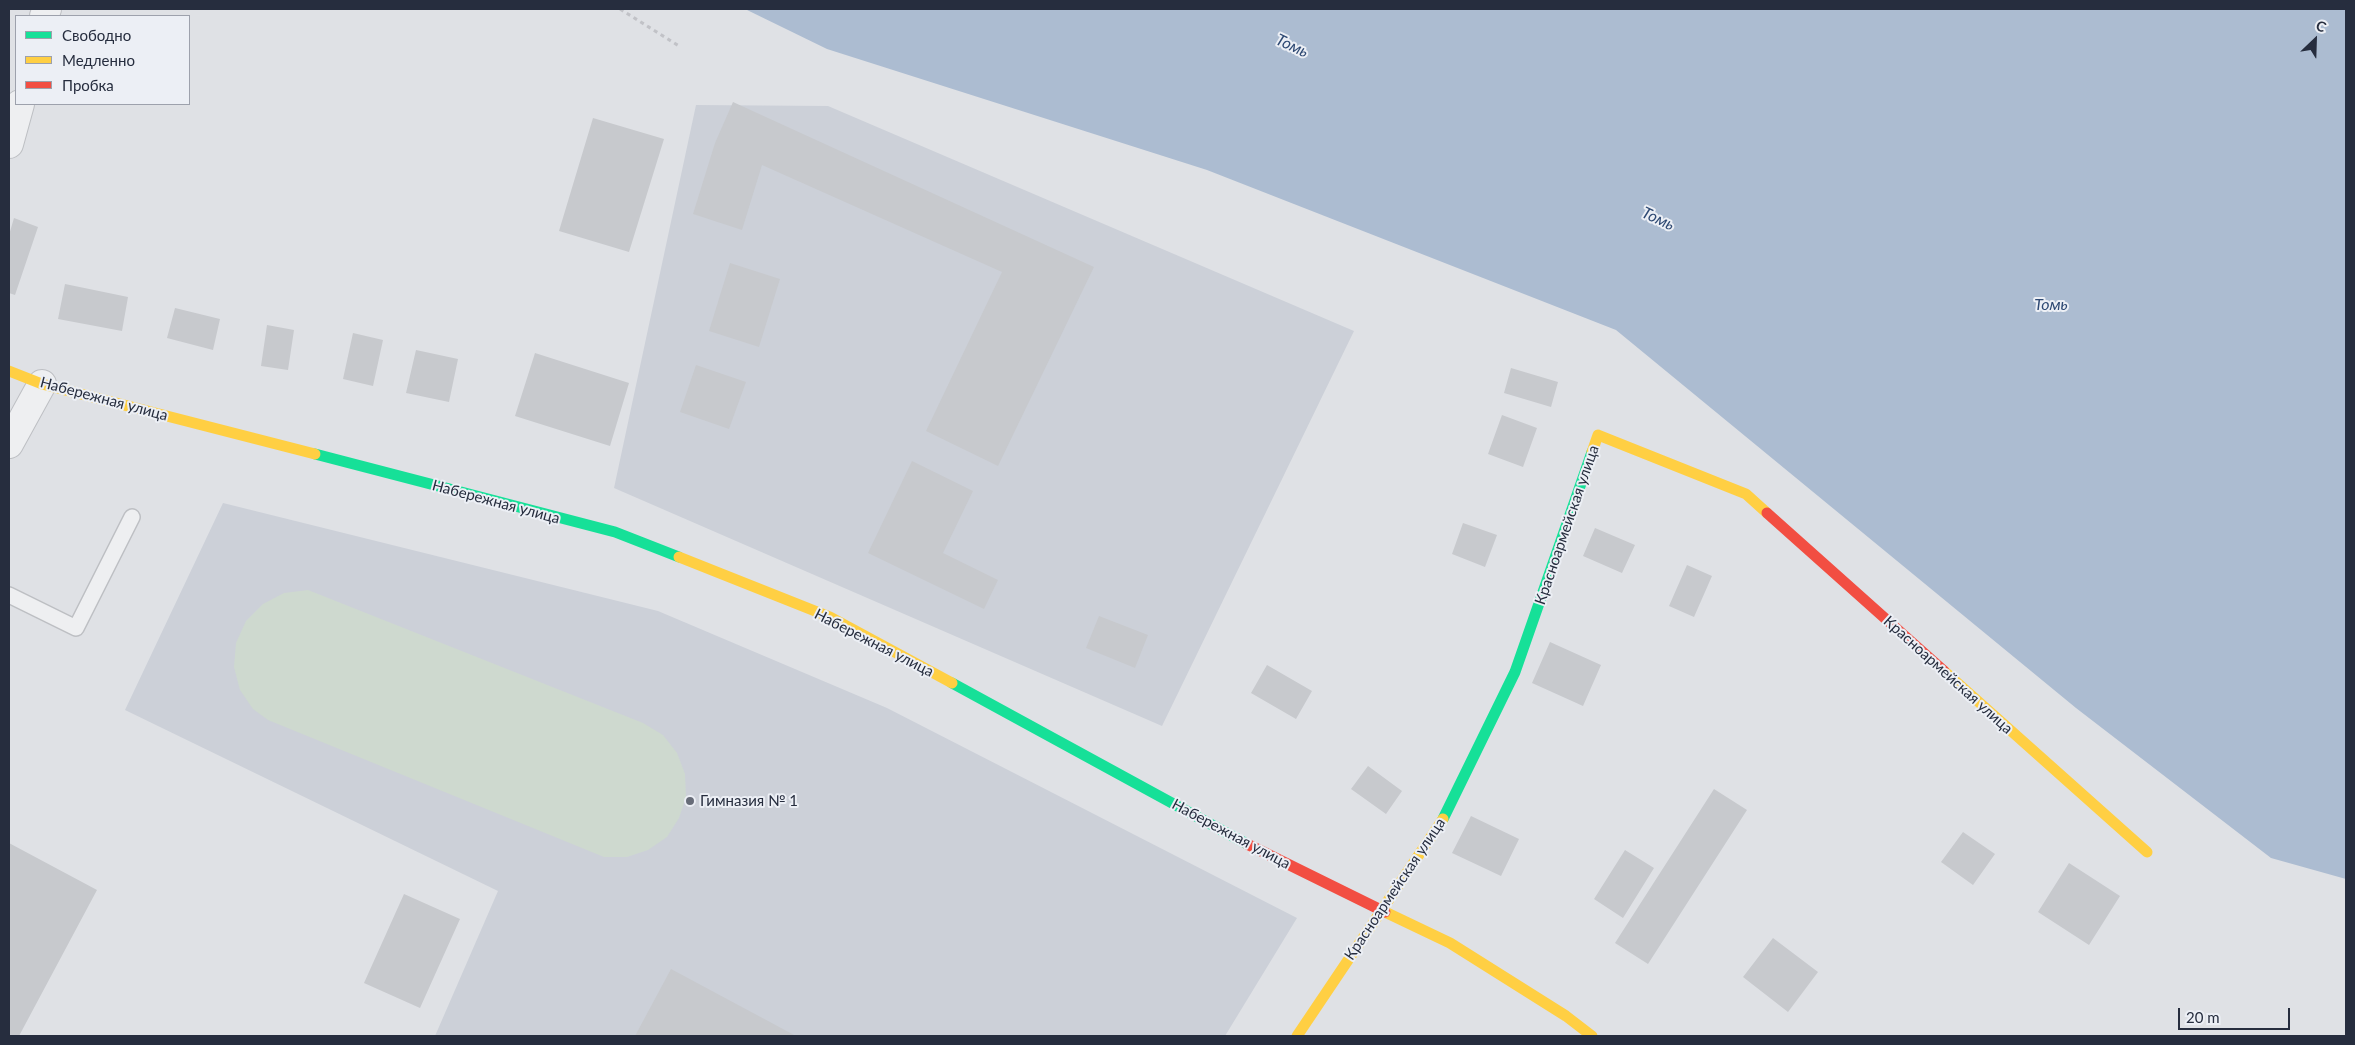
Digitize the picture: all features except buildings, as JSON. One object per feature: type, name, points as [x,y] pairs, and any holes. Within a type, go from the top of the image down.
[{"type":"street","points":[[9,144],[20,105]]},
{"type":"street","name":"Набережная улица","points":[[9,371],[42,384],[615,532],[830,617],[1281,862],[1450,943],[1566,1016],[1592,1036]]},
{"type":"street","points":[[9,444],[42,384]]},
{"type":"street","name":"Красноармейская улица","points":[[1297,1036],[1441,823],[1514,672],[1598,435],[1746,494],[2147,852]]},
{"type":"lane","points":[[9,595],[76,628],[132,517]]},
{"type":"path","points":[[620,9],[679,46]]},
{"type":"shaded area","points":[[696,105],[828,106],[1354,331],[1162,726],[614,488]]},
{"type":"shaded area","name":"Гимназия № 1","points":[[223,503],[658,611],[887,708],[1297,918],[1225,1036],[435,1036],[498,891],[125,710]]},
{"type":"shaded area","points":[[308,590],[643,723],[663,735],[677,753],[685,774],[686,797],[679,818],[667,837],[648,850],[627,857],[604,857],[268,720],[253,709],[240,690],[234,667],[236,643],[246,621],[263,604],[284,593]]},
{"type":"water","name":"Томь","points":[[745,9],[2346,9],[2346,879],[2271,858],[2076,708],[1616,330],[1207,170],[827,49]]},
{"type":"traffic: fast","points":[[1443,819],[1515,672],[1592,452]]},
{"type":"traffic: fast","points":[[315,454],[615,532],[679,557]]},
{"type":"traffic: fast","points":[[952,683],[1247,844]]},
{"type":"traffic: slow","points":[[9,371],[42,384],[315,454]]},
{"type":"traffic: slow","points":[[1592,452],[1598,435],[1746,494],[1767,513]]},
{"type":"traffic: slow","points":[[679,557],[830,617],[952,683]]},
{"type":"traffic: slow","points":[[1944,671],[2147,852]]},
{"type":"traffic: slow","points":[[1297,1036],[1443,819]]},
{"type":"traffic: slow","points":[[1385,912],[1450,943],[1566,1016],[1592,1036]]},
{"type":"traffic: jam","points":[[1767,513],[1944,671]]},
{"type":"traffic: jam","points":[[1247,844],[1385,912]]},
{"type":"place","name":"Гимназия № 1","points":[[690,801]]}]
